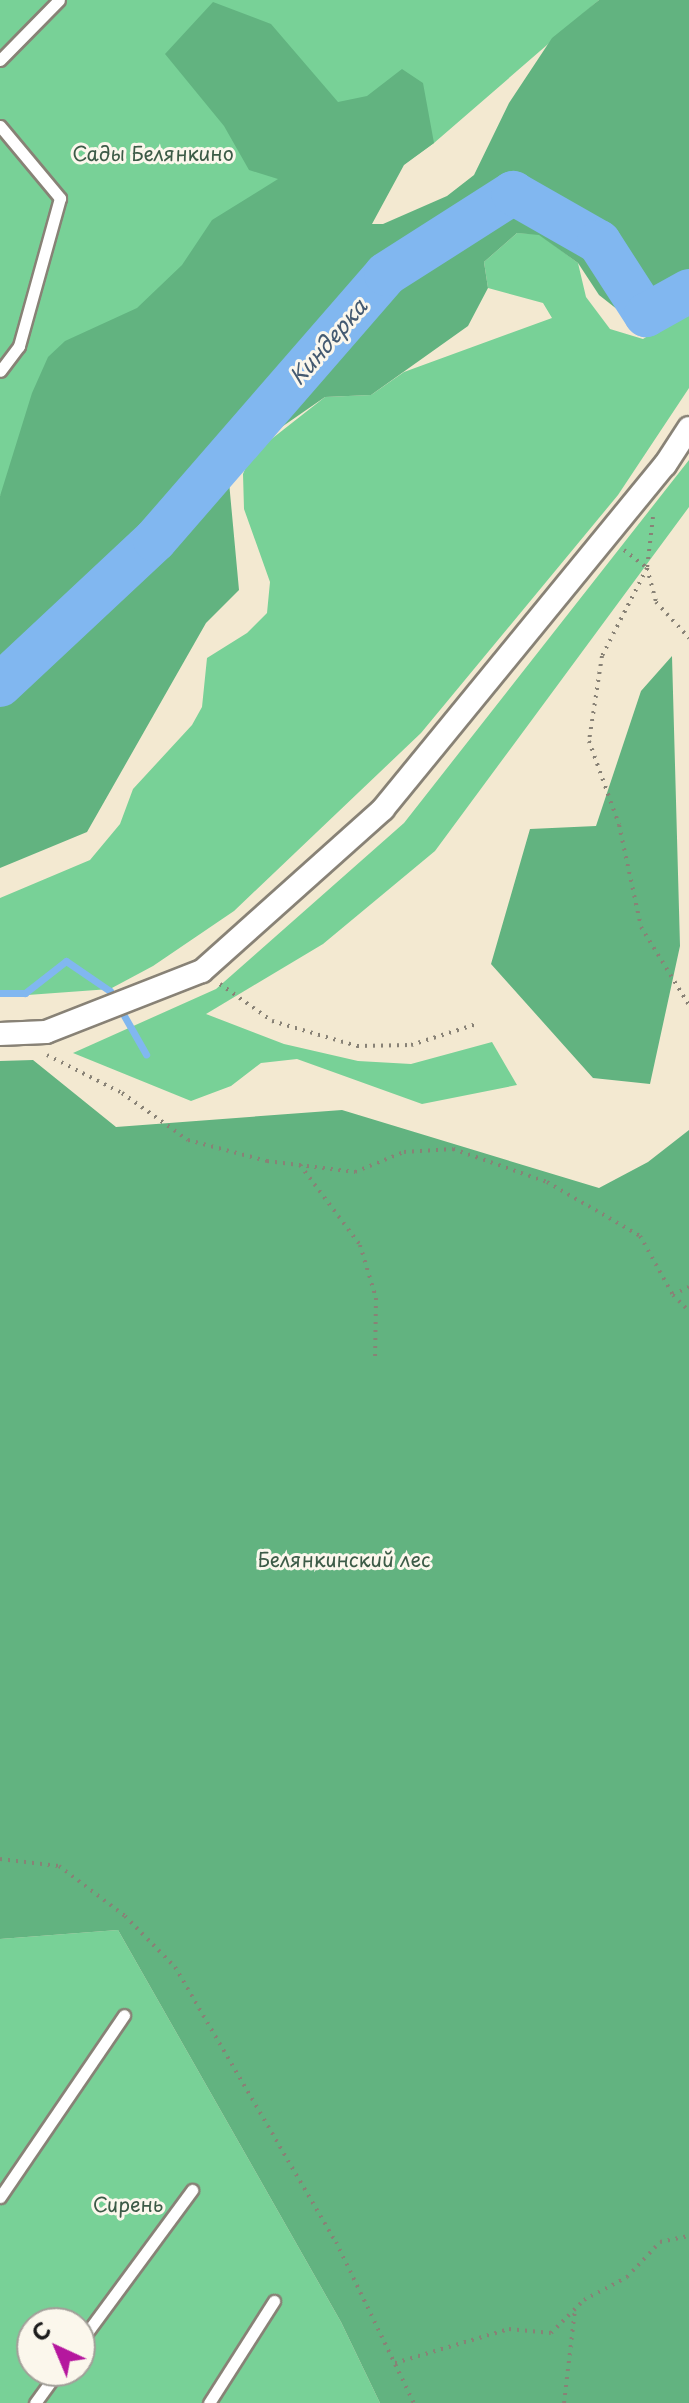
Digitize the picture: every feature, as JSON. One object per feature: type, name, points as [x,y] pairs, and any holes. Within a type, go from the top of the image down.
[{"type":"street","points":[[8,1034],[46,1032],[202,971],[383,809],[607,537],[689,428]]},
{"type":"lane","points":[[0,60],[59,0]]},
{"type":"lane","points":[[0,126],[60,198],[19,346],[0,371]]},
{"type":"lane","points":[[0,2197],[124,2015]]},
{"type":"lane","points":[[96,2320],[192,2190]]},
{"type":"lane","points":[[209,2403],[274,2301]]},
{"type":"path","points":[[651,482],[654,541],[647,568],[602,656],[589,741],[619,825],[641,927],[689,1005]]},
{"type":"path","points":[[607,537],[647,568],[656,602],[689,638]]},
{"type":"path","points":[[202,971],[272,1021],[357,1046],[411,1045],[477,1024]]},
{"type":"path","points":[[8,1034],[71,1070],[122,1093],[188,1140],[300,1165],[355,1172],[404,1152],[453,1149],[547,1182],[640,1236],[673,1295],[689,1311]]},
{"type":"path","points":[[300,1165],[360,1245],[376,1298],[375,1359]]},
{"type":"path","points":[[673,1295],[687,1288]]},
{"type":"path","points":[[0,1859],[59,1866],[125,1916],[175,1967],[336,2242],[414,2403]]},
{"type":"path","points":[[395,2363],[509,2329],[551,2333],[575,2309],[627,2277],[660,2242],[689,2236]]},
{"type":"path","points":[[564,2403],[575,2309]]},
{"type":"green space","name":"Сады Белянкино","points":[[0,0],[599,0],[434,143],[161,337],[0,496]]},
{"type":"green space","points":[[599,0],[689,0],[689,301],[656,319],[632,321],[599,295],[578,263],[539,235],[517,233],[484,262],[488,288],[468,326],[371,395],[325,397],[273,433],[229,482],[239,590],[206,623],[87,832],[0,868],[0,496],[32,393],[48,357],[65,341],[137,308],[182,265],[212,220],[278,179],[249,170],[224,126],[165,54],[213,2],[271,24],[338,102],[367,96],[402,69],[423,83],[434,143],[404,165],[372,224],[383,224],[447,196],[474,175],[509,103],[552,38]]},
{"type":"green space","points":[[517,233],[539,234],[578,263],[586,297],[610,329],[643,339],[689,310],[689,388],[618,495],[421,733],[234,911],[153,966],[110,989],[0,997],[0,898],[90,860],[120,824],[133,789],[192,725],[202,707],[207,658],[247,633],[267,613],[270,582],[244,509],[243,474],[251,455],[325,397],[371,395],[404,372],[552,318],[543,303],[488,288],[484,262]]},
{"type":"green space","points":[[689,460],[689,507],[435,851],[323,944],[206,1014],[284,1044],[358,1061],[411,1064],[492,1042],[517,1085],[422,1104],[297,1059],[261,1063],[231,1086],[191,1101],[73,1053],[216,989],[404,823]]},
{"type":"green space","points":[[672,656],[680,946],[650,1084],[593,1078],[491,964],[530,829],[596,826],[641,691]]},
{"type":"green space","name":"Белянкинский лес","points":[[33,1060],[116,1127],[342,1110],[599,1188],[648,1162],[689,1130],[689,2403],[380,2403],[341,2322],[118,1930],[0,1939],[0,1061]]},
{"type":"green space","name":"Сирень","points":[[118,1930],[341,2322],[380,2403],[0,2403],[0,1939]]},
{"type":"waterway","name":"Киндерка","points":[[0,685],[155,540],[386,274],[513,193],[599,242],[646,315],[689,291]]},
{"type":"waterway","points":[[0,993],[25,993],[66,961],[110,991],[146,1054]]}]
